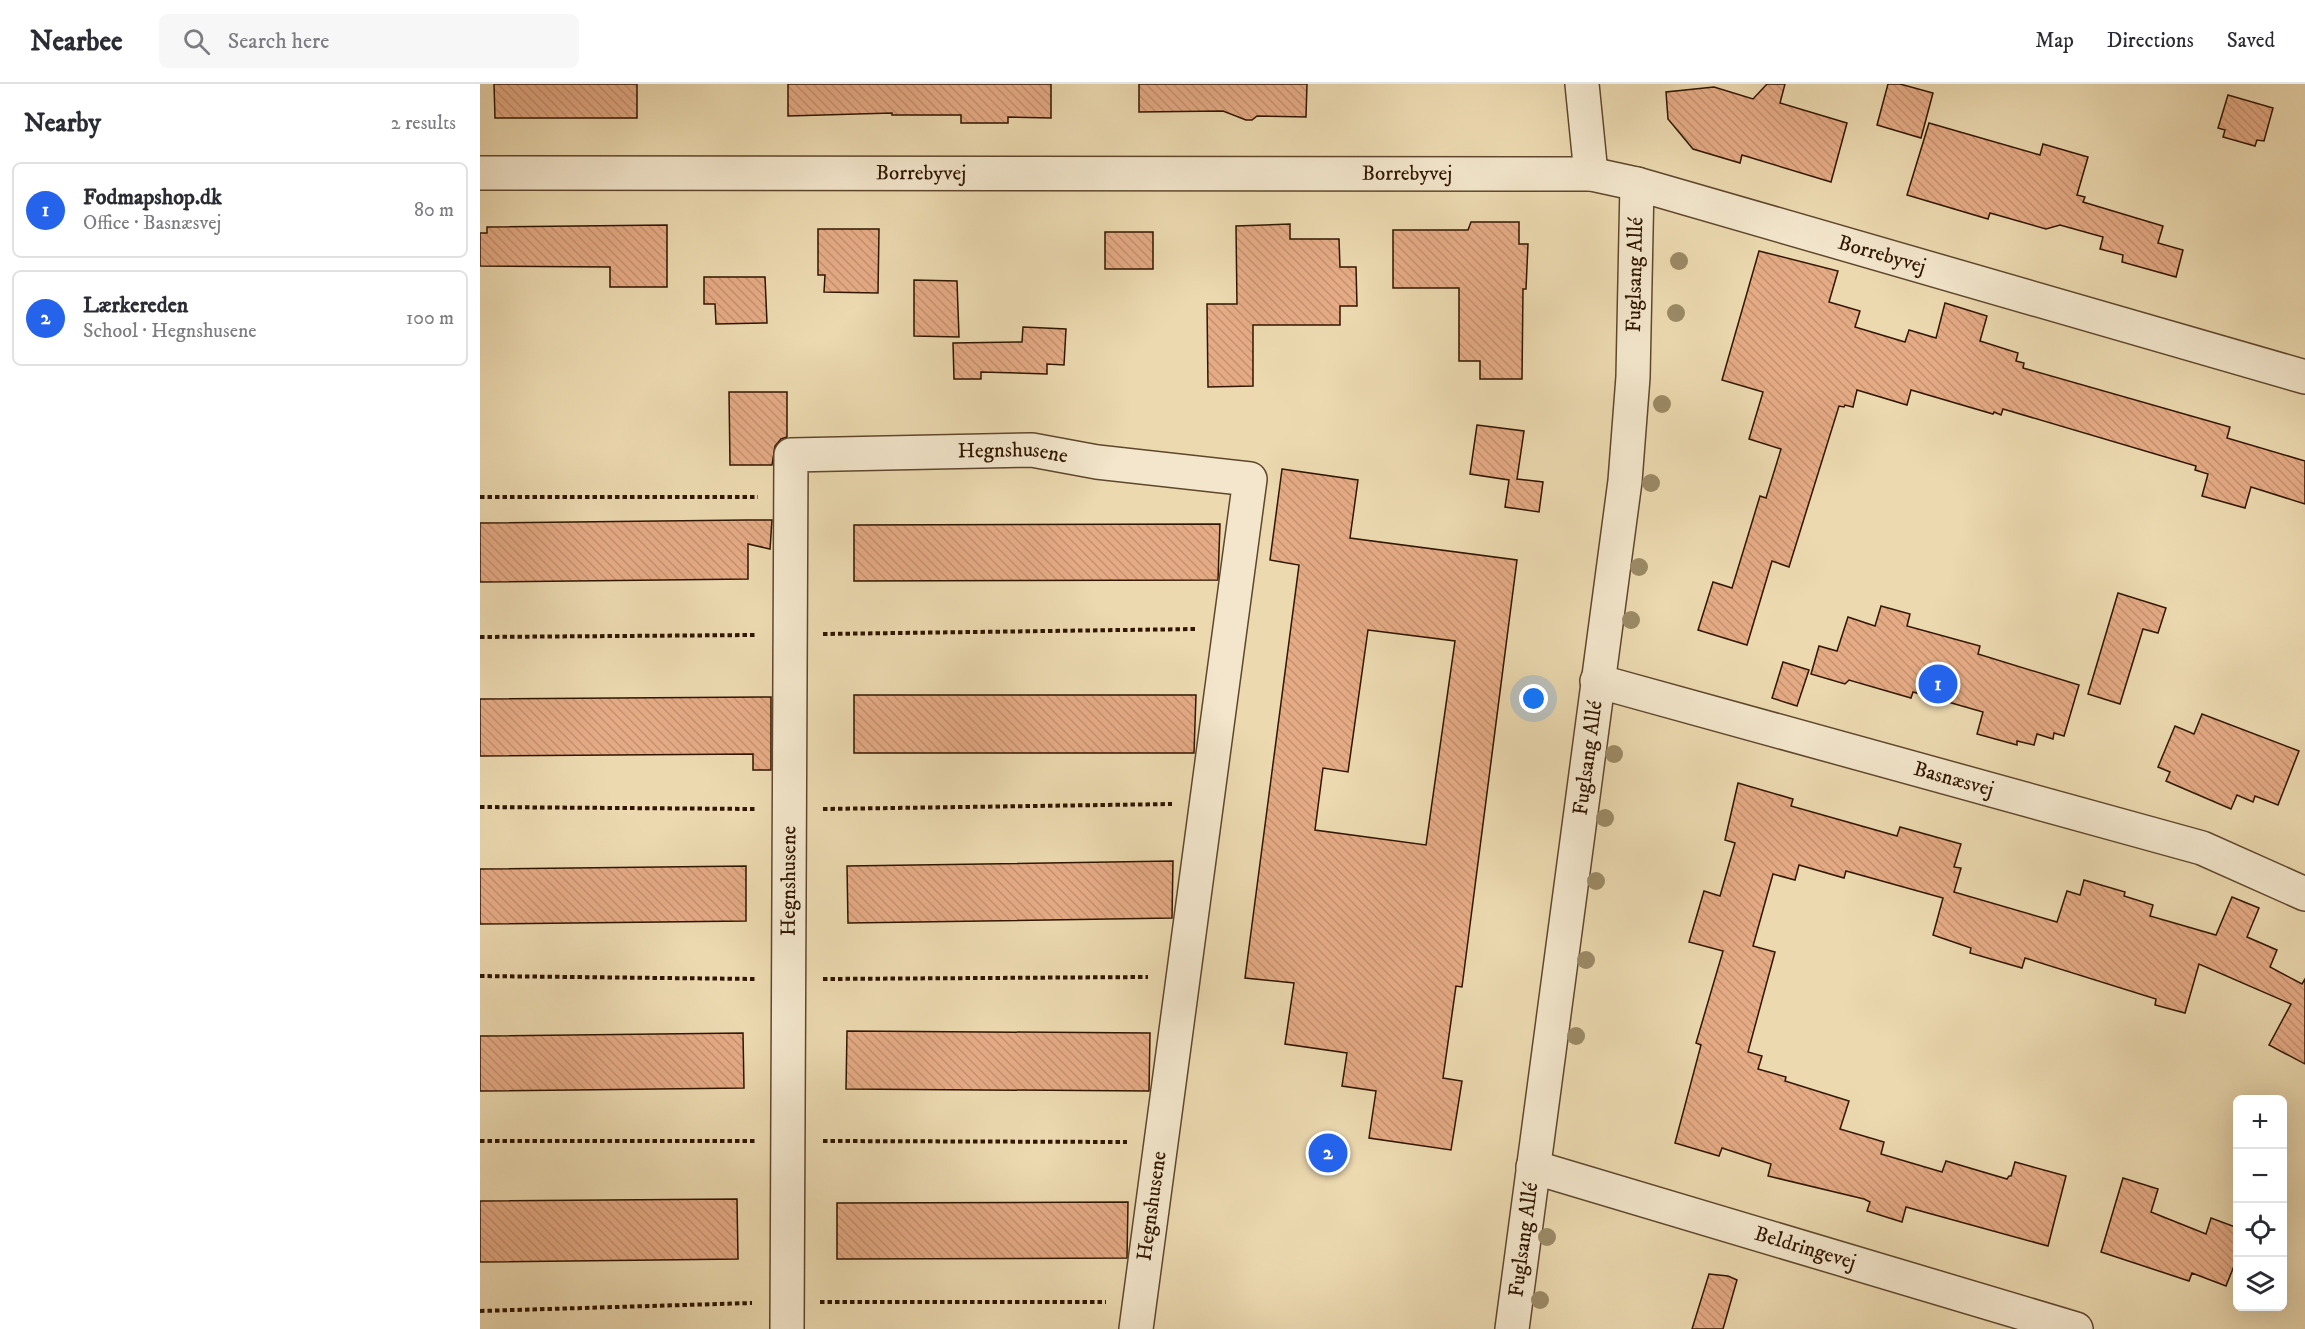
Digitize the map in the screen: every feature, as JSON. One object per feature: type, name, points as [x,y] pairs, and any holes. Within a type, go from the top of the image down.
[{"type":"street","points":[[1582,84],[1591,174]]},
{"type":"street","name":"Borrebyvej","points":[[480,173],[1591,174],[1637,184],[2305,377]]},
{"type":"street","name":"Fuglsang Allé","points":[[1512,1329],[1627,461],[1633,377],[1637,184]]},
{"type":"street","name":"Hegnshusene","points":[[787,1315],[792,455],[1032,450],[1097,462],[1250,479],[1138,1316]]},
{"type":"street","name":"Basnæsvej","points":[[1597,681],[2202,848],[2305,894]]},
{"type":"street","name":"Beldringevej","points":[[1533,1167],[2076,1329]]},
{"type":"path","points":[[480,497],[791,497]]},
{"type":"path","points":[[480,637],[1229,628]]},
{"type":"path","points":[[480,807],[789,809],[1207,803]]},
{"type":"path","points":[[480,976],[789,979],[1183,976]]},
{"type":"path","points":[[480,1141],[1161,1142]]},
{"type":"path","points":[[480,1311],[1138,1316]]},
{"type":"building","points":[[494,84],[637,84],[637,118],[495,118]]},
{"type":"building","points":[[788,84],[1051,84],[1051,118],[1008,117],[1008,123],[961,123],[961,115],[892,115],[892,113],[788,116]]},
{"type":"building","points":[[1139,84],[1307,84],[1306,117],[1257,116],[1252,120],[1246,120],[1223,111],[1139,112]]},
{"type":"building","points":[[1767,84],[1785,84],[1780,103],[1847,123],[1831,182],[1742,155],[1740,163],[1693,149],[1668,119],[1666,92],[1714,87],[1753,99]]},
{"type":"building","points":[[1888,84],[1900,84],[1933,93],[1921,138],[1877,125]]},
{"type":"building","points":[[2228,95],[2273,108],[2264,141],[2257,140],[2255,146],[2223,137],[2225,130],[2218,128]]},
{"type":"building","points":[[1929,123],[2040,155],[2043,144],[2088,157],[2077,195],[2085,197],[2083,202],[2163,226],[2158,243],[2183,250],[2176,277],[2122,262],[2123,255],[2100,249],[2103,237],[2060,225],[2046,229],[1990,213],[1988,219],[1907,195]]},
{"type":"building","points":[[1471,222],[1519,222],[1519,244],[1528,244],[1526,289],[1523,289],[1522,379],[1480,379],[1480,361],[1459,361],[1459,288],[1393,288],[1393,230],[1468,230]]},
{"type":"building","points":[[1290,224],[1290,239],[1339,239],[1340,267],[1356,267],[1357,306],[1340,306],[1340,325],[1253,325],[1253,386],[1208,387],[1207,304],[1237,304],[1236,226]]},
{"type":"building","points":[[667,225],[667,287],[610,287],[610,267],[480,266],[480,233],[487,233],[487,227]]},
{"type":"building","points":[[818,229],[879,229],[878,293],[824,292],[825,275],[818,275]]},
{"type":"building","points":[[1105,232],[1153,232],[1153,269],[1105,269]]},
{"type":"building","points":[[1759,251],[1838,271],[1829,302],[1860,311],[1855,327],[1905,342],[1909,330],[1936,338],[1945,303],[1987,316],[1980,341],[2018,353],[2016,361],[2024,363],[2023,368],[2230,427],[2227,438],[2305,461],[2305,504],[2251,487],[2245,508],[2202,496],[2208,474],[2195,470],[2196,466],[2003,409],[2001,415],[1994,412],[1993,414],[1911,390],[1907,405],[1857,390],[1853,407],[1839,406],[1789,567],[1772,561],[1747,645],[1698,630],[1713,582],[1732,588],[1760,496],[1766,498],[1781,449],[1749,439],[1763,392],[1722,380]]},
{"type":"building","points":[[704,277],[765,277],[767,323],[716,324],[715,304],[704,304]]},
{"type":"building","points":[[914,280],[957,281],[959,337],[914,336]]},
{"type":"building","points":[[1023,327],[1066,329],[1064,365],[1047,364],[1047,374],[981,372],[981,379],[954,379],[953,343],[1022,342]]},
{"type":"building","points":[[729,392],[787,392],[787,437],[781,439],[775,446],[772,465],[730,465]]},
{"type":"building","points":[[1477,425],[1524,431],[1517,479],[1543,482],[1539,512],[1505,507],[1509,480],[1470,474]]},
{"type":"building","points":[[1282,469],[1358,480],[1350,538],[1517,560],[1462,987],[1456,986],[1443,1078],[1462,1081],[1451,1150],[1369,1138],[1376,1091],[1342,1086],[1347,1053],[1285,1044],[1294,983],[1245,978],[1299,565],[1270,560]],"holes":[[[1368,630],[1455,641],[1426,845],[1315,830],[1323,768],[1348,772]]]},
{"type":"building","points":[[772,520],[770,549],[748,544],[748,579],[480,582],[480,523]]},
{"type":"building","points":[[1220,524],[1218,580],[854,581],[854,525]]},
{"type":"building","points":[[2118,593],[2166,608],[2158,633],[2143,629],[2120,704],[2088,694]]},
{"type":"building","points":[[1881,606],[1910,614],[1907,626],[1980,646],[1978,654],[2079,685],[2064,736],[2054,733],[2053,739],[2037,734],[2034,745],[2017,741],[2017,745],[1977,734],[1983,712],[1913,692],[1911,698],[1849,680],[1845,684],[1811,674],[1819,646],[1837,651],[1848,617],[1875,626]]},
{"type":"building","points":[[1783,662],[1809,670],[1797,706],[1772,698]]},
{"type":"building","points":[[854,695],[1196,695],[1194,753],[854,753]]},
{"type":"building","points":[[771,697],[771,770],[753,770],[753,754],[480,756],[480,699]]},
{"type":"building","points":[[2202,714],[2299,751],[2278,805],[2255,796],[2253,802],[2237,795],[2231,809],[2166,781],[2170,772],[2158,767],[2175,726],[2194,734]]},
{"type":"building","points":[[1738,783],[1793,799],[1791,806],[1897,836],[1900,827],[1961,844],[1954,867],[1961,868],[1954,892],[2057,922],[2067,891],[2080,895],[2084,880],[2125,892],[2124,896],[2153,905],[2150,916],[2216,935],[2232,897],[2259,908],[2247,937],[2277,950],[2270,967],[2302,984],[2305,979],[2305,1064],[2269,1045],[2291,1004],[2199,964],[2185,1013],[2155,1005],[2156,999],[2025,958],[2022,968],[1970,953],[1971,948],[1933,935],[1943,898],[1846,871],[1844,878],[1799,865],[1795,880],[1773,874],[1753,946],[1775,952],[1748,1052],[1762,1056],[1758,1069],[1786,1077],[1785,1081],[1849,1101],[1840,1129],[1884,1142],[1881,1154],[1942,1172],[1946,1161],[2007,1179],[2011,1176],[2015,1162],[2066,1176],[2048,1246],[1906,1207],[1902,1222],[1867,1211],[1870,1202],[1864,1199],[1768,1176],[1771,1164],[1722,1148],[1719,1156],[1675,1143],[1701,1045],[1696,1043],[1723,951],[1689,942],[1704,891],[1720,896],[1735,843],[1725,840]]},
{"type":"building","points":[[1173,861],[1172,918],[848,923],[847,866]]},
{"type":"building","points":[[746,866],[746,921],[480,924],[480,869]]},
{"type":"building","points":[[847,1031],[1150,1033],[1149,1091],[846,1089]]},
{"type":"building","points":[[743,1033],[744,1088],[480,1091],[480,1036]]},
{"type":"building","points":[[2123,1178],[2158,1189],[2151,1212],[2206,1234],[2211,1218],[2233,1226],[2233,1268],[2226,1286],[2192,1273],[2189,1281],[2101,1252]]},
{"type":"building","points":[[737,1199],[738,1259],[480,1262],[480,1201]]},
{"type":"building","points":[[1128,1202],[1127,1258],[837,1259],[837,1203]]},
{"type":"building","points":[[1709,1274],[1728,1276],[1737,1280],[1723,1329],[1692,1329]]},
{"type":"place","name":"Fodmapshop.dk","points":[[1938,684]]},
{"type":"place","name":"Lærkereden","points":[[1328,1153]]}]
